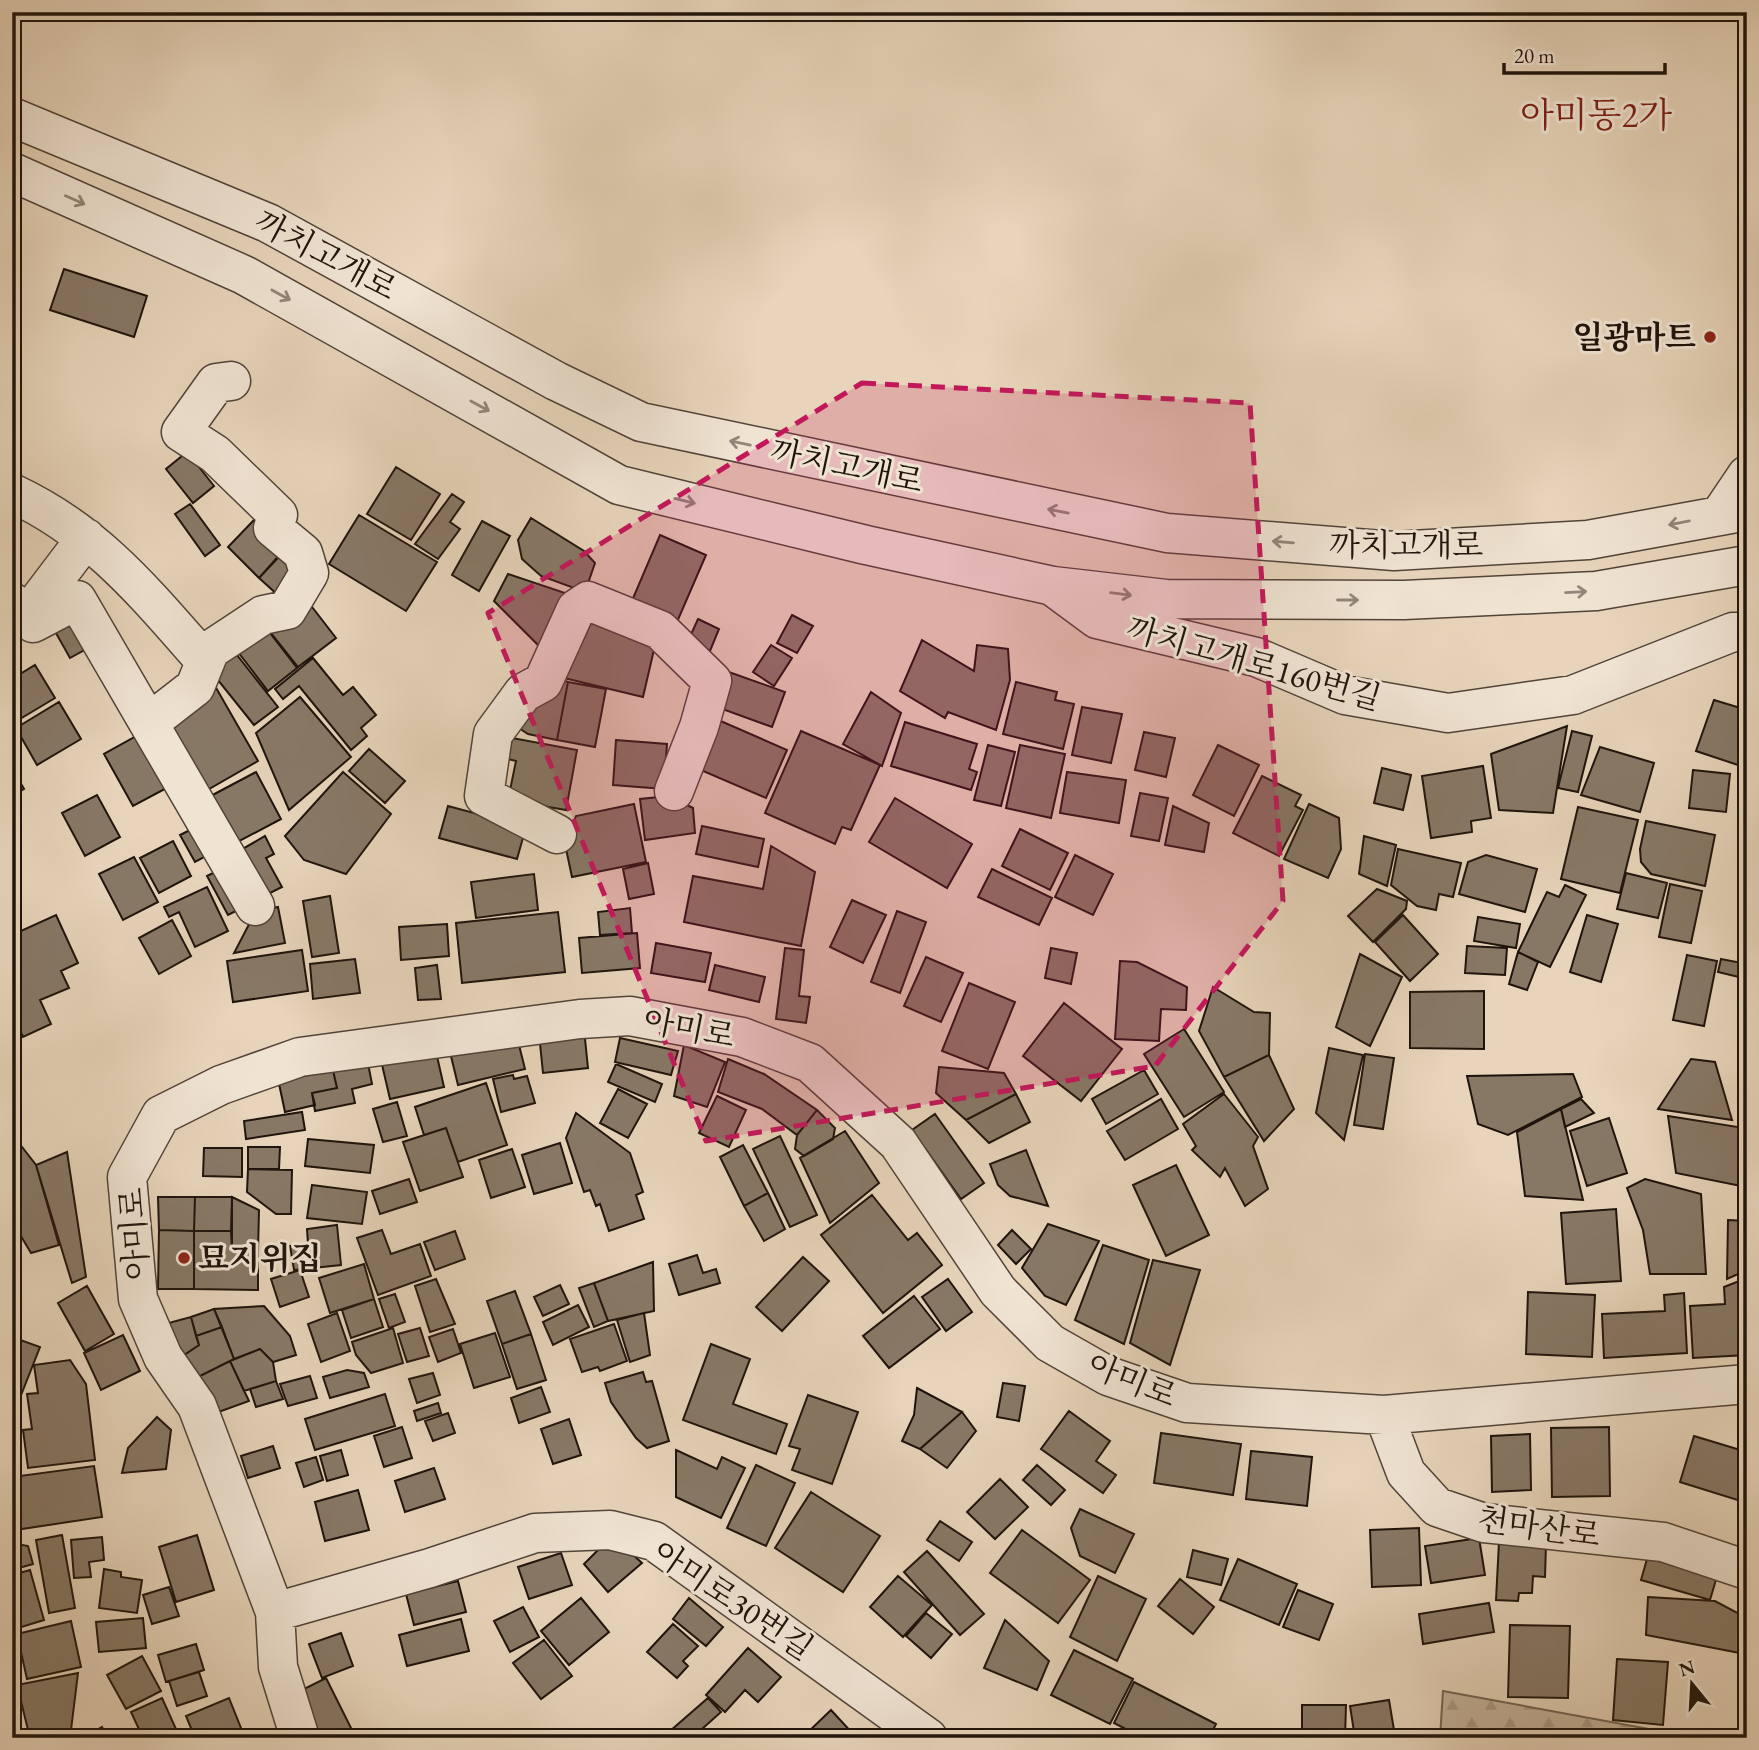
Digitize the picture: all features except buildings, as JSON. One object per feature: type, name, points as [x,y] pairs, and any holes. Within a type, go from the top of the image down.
[{"type":"street","name":"까치고개로","points":[[12,117],[268,223],[556,381],[641,422],[1167,533],[1394,551],[1588,540],[1733,513]]},
{"type":"street","points":[[12,172],[244,275],[619,485],[1053,586],[1166,599],[1404,600],[1596,591],[1747,565]]},
{"type":"street","points":[[150,722],[195,687],[210,650],[263,615],[287,610],[309,573],[303,554],[274,528],[278,514],[215,454],[181,432],[216,383],[231,380]]},
{"type":"street","points":[[1733,513],[1747,475]]},
{"type":"street","points":[[12,493],[45,509],[121,566],[204,660]]},
{"type":"street","points":[[86,538],[20,609],[33,622],[77,600],[256,906]]},
{"type":"street","name":"까치고개로160번길","points":[[1053,586],[1097,619],[1256,657],[1345,695],[1448,713],[1573,695],[1733,632],[1747,632]]},
{"type":"street","points":[[557,834],[484,796],[493,734],[523,694],[543,682],[576,610],[588,601],[660,630],[712,681],[699,727],[674,791]]},
{"type":"street","name":"아미로","points":[[300,1738],[278,1667],[275,1612],[197,1406],[163,1357],[138,1299],[127,1177],[161,1115],[221,1085],[300,1056],[580,1019],[630,1016],[742,1037],[810,1063],[898,1143],[998,1291],[1050,1343],[1108,1376],[1186,1403],[1384,1415],[1747,1384]]},
{"type":"street","name":"천마산로","points":[[1384,1415],[1406,1473],[1437,1507],[1485,1523],[1663,1542],[1747,1570]]},
{"type":"street","name":"아미로30번길","points":[[275,1612],[430,1568],[535,1533],[610,1530],[654,1541],[928,1738]]},
{"type":"highlighted area","points":[[862,383],[1250,403],[1283,901],[1155,1066],[706,1141],[488,613]]},
{"type":"green space","points":[[1443,1691],[1698,1738],[1440,1738]]},
{"type":"place","name":"일광마트","points":[[1710,337]]},
{"type":"place","name":"묘지위집","points":[[184,1258]]},
{"type":"district","name":"아미동2가","points":[[1596,115]]}]
